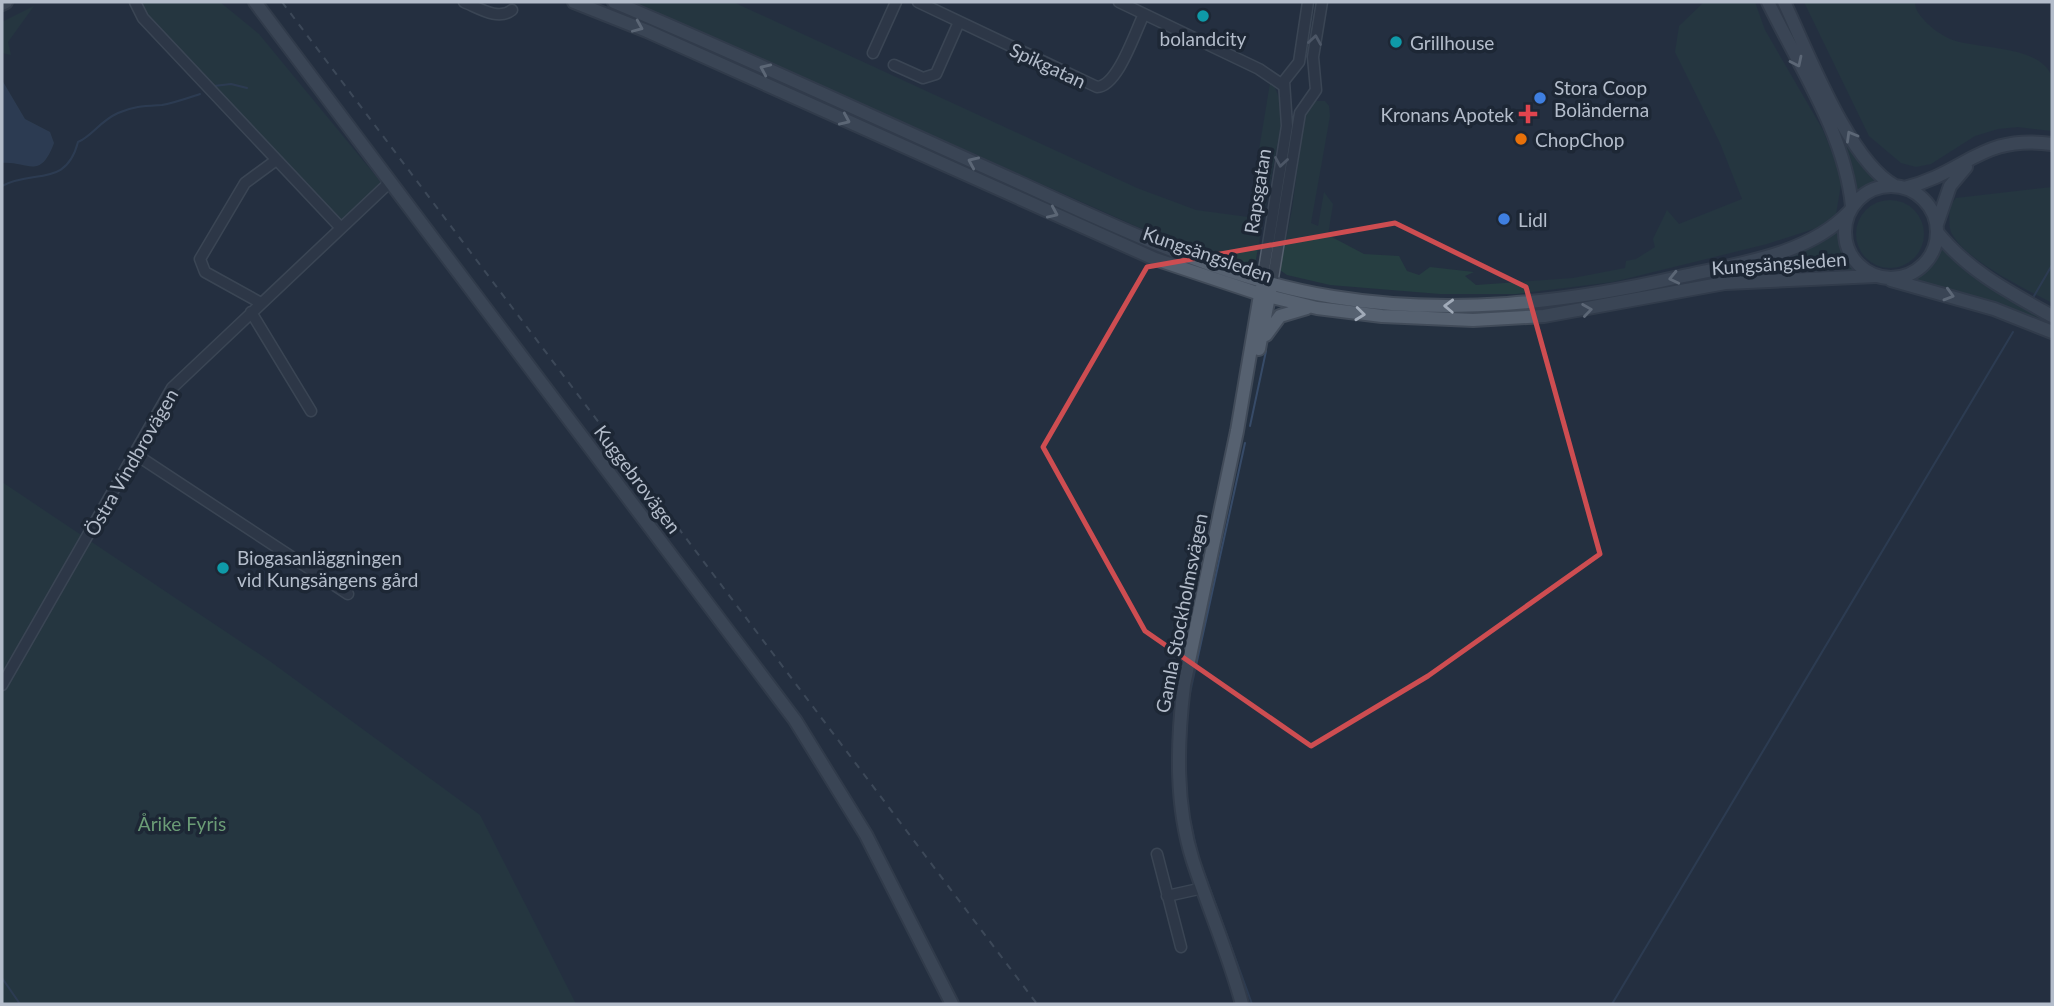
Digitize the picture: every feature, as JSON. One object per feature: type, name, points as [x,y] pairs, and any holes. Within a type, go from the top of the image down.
[{"type":"main road","name":"Kuggebrovägen","points":[[255,2],[795,720],[866,835],[952,1004]]},
{"type":"main road","name":"Kungsängsleden","points":[[574,2],[647,31],[1156,259],[1266,289],[1424,306],[1553,302],[1656,282],[1792,249],[1820,237],[1851,209]]},
{"type":"main road","name":"Kungsängsleden","points":[[614,2],[1145,239],[1317,308],[1429,319],[1532,317],[1612,306],[1725,283],[1797,277],[1879,277]]},
{"type":"main road","points":[[1768,2],[1837,143],[1849,177],[1851,209]]},
{"type":"main road","points":[[1784,2],[1856,146],[1874,170],[1926,202],[1937,228],[1961,260],[1982,276],[2052,316]]},
{"type":"main road","points":[[2052,146],[2000,144],[1935,178],[1900,187],[1871,190],[1851,209],[1845,222],[1846,244],[1857,264],[1879,277],[1994,309],[2052,332]]},
{"type":"main road","points":[[1879,277],[1910,274],[1921,267],[1935,245],[1937,228],[1950,186],[1975,160],[2006,148],[2052,146]]},
{"type":"main road","name":"Gamla Stockholmsvägen","points":[[1245,390],[1258,354],[1266,289]]},
{"type":"main road","name":"Gamla Stockholmsvägen","points":[[1242,1004],[1229,956],[1193,860],[1183,816],[1179,731],[1184,685],[1266,289]]},
{"type":"main road","points":[[1258,354],[1276,319],[1288,312],[1317,308]]},
{"type":"street","points":[[135,2],[143,18],[341,228]]},
{"type":"street","points":[[464,2],[496,15],[506,15],[512,10]]},
{"type":"street","points":[[873,53],[896,2]]},
{"type":"street","name":"Spikgatan","points":[[918,2],[1080,81],[1102,87],[1115,76],[1143,14]]},
{"type":"street","points":[[1119,2],[1259,69],[1293,100],[1307,100],[1316,89],[1313,57],[1322,2]]},
{"type":"street","points":[[1285,90],[1290,72],[1299,62],[1308,2]]},
{"type":"street","points":[[894,65],[923,78],[936,74],[959,22]]},
{"type":"street","points":[[1259,69],[1290,72],[1306,70],[1315,78]]},
{"type":"street","name":"Rapsgatan","points":[[1266,289],[1287,126],[1285,90]]},
{"type":"street","name":"Rapsgatan","points":[[1266,289],[1300,113],[1307,100]]},
{"type":"street","points":[[261,303],[205,272],[201,259],[245,183],[275,161]]},
{"type":"street","name":"Östra Vindbrovägen","points":[[2,685],[172,388],[390,182]]},
{"type":"street","points":[[251,312],[311,411]]},
{"type":"street","points":[[135,454],[348,594]]},
{"type":"street","points":[[1157,853],[1181,947]]},
{"type":"street","points":[[1167,896],[1203,888]]},
{"type":"highlighted area","points":[[1395,223],[1526,287],[1600,554],[1428,676],[1311,746],[1145,631],[1043,447],[1147,267]]},
{"type":"green space","points":[[137,2],[220,2],[259,34],[385,187],[341,228]]},
{"type":"green space","points":[[633,2],[733,2],[1137,188],[1196,210],[1248,217],[1270,83],[1273,83],[1282,105],[1282,120],[1255,264],[1248,267],[1238,265],[1167,240]]},
{"type":"green space","points":[[1704,2],[1755,2],[1765,30],[1823,130],[1842,178],[1836,214],[1823,226],[1767,244],[1613,282],[1516,294],[1440,294],[1330,285],[1287,275],[1280,270],[1292,209],[1306,109],[1315,101],[1325,101],[1329,106],[1330,116],[1311,223],[1318,226],[1324,192],[1333,204],[1328,235],[1364,254],[1399,256],[1407,271],[1419,275],[1430,267],[1474,272],[1465,276],[1476,285],[1573,278],[1625,268],[1626,261],[1636,259],[1655,247],[1653,239],[1667,210],[1679,224],[1742,199],[1720,143],[1675,52],[1679,26]]},
{"type":"green space","points":[[1774,2],[1778,2],[1839,127],[1882,184],[1854,197]]},
{"type":"green space","points":[[1804,2],[1915,2],[1926,23],[1950,39],[2022,53],[2035,59],[2045,66],[2052,77],[2052,131],[2018,127],[1998,129],[1975,136],[1931,164],[1916,167],[1901,163],[1869,136]]},
{"type":"green space","points":[[34,6],[8,42],[11,55],[2,53],[2,22]]},
{"type":"green space","points":[[2052,187],[2052,303],[1970,254],[1952,234],[1949,207],[1956,198]]},
{"type":"green space","points":[[1890,200],[1903,203],[1914,210],[1921,221],[1924,234],[1921,247],[1914,258],[1903,265],[1890,268],[1877,265],[1866,258],[1859,247],[1856,234],[1859,221],[1866,210],[1877,203]]},
{"type":"green space","points":[[1838,231],[1845,259],[1856,274],[1802,272],[1748,275],[1694,283],[1589,305],[1547,310],[1451,313],[1379,310],[1379,306],[1472,309],[1558,304],[1643,291],[1774,259],[1814,245]]},
{"type":"green space","points":[[1940,247],[1963,269],[2052,322],[2052,327],[2009,308],[1913,281],[1928,270]]},
{"type":"green space","name":"Årike Fyris","points":[[2,482],[271,662],[480,815],[576,1004],[2,1004]]},
{"type":"water","points":[[2,80],[25,119],[50,132],[54,143],[49,155],[38,166],[2,163]]},
{"type":"waterway","points":[[214,86],[231,84],[247,88]]},
{"type":"waterway","points":[[2,186],[57,172],[66,166],[78,142],[118,113],[167,104],[200,94]]},
{"type":"waterway","points":[[2034,296],[2052,265]]},
{"type":"waterway","points":[[1612,1004],[2013,332]]},
{"type":"waterway","points":[[1250,426],[1266,351]]},
{"type":"waterway","points":[[1188,702],[1245,443]]},
{"type":"waterway","points":[[1189,815],[1196,847]]},
{"type":"waterway","points":[[1198,856],[1252,1004]]},
{"type":"waterway","points":[[2,978],[20,1004]]},
{"type":"railway","points":[[282,2],[1037,1004]]},
{"type":"place","name":"bolandcity","points":[[1203,16]]},
{"type":"place","name":"Grillhouse","points":[[1396,42]]},
{"type":"place","name":"Stora Coop Boländerna","points":[[1540,98]]},
{"type":"place","name":"Kronans Apotek","points":[[1528,114]]},
{"type":"place","name":"ChopChop","points":[[1521,139]]},
{"type":"place","name":"Lidl","points":[[1504,219]]},
{"type":"place","name":"Biogasanläggningen vid Kungsängens gård","points":[[223,568]]}]
